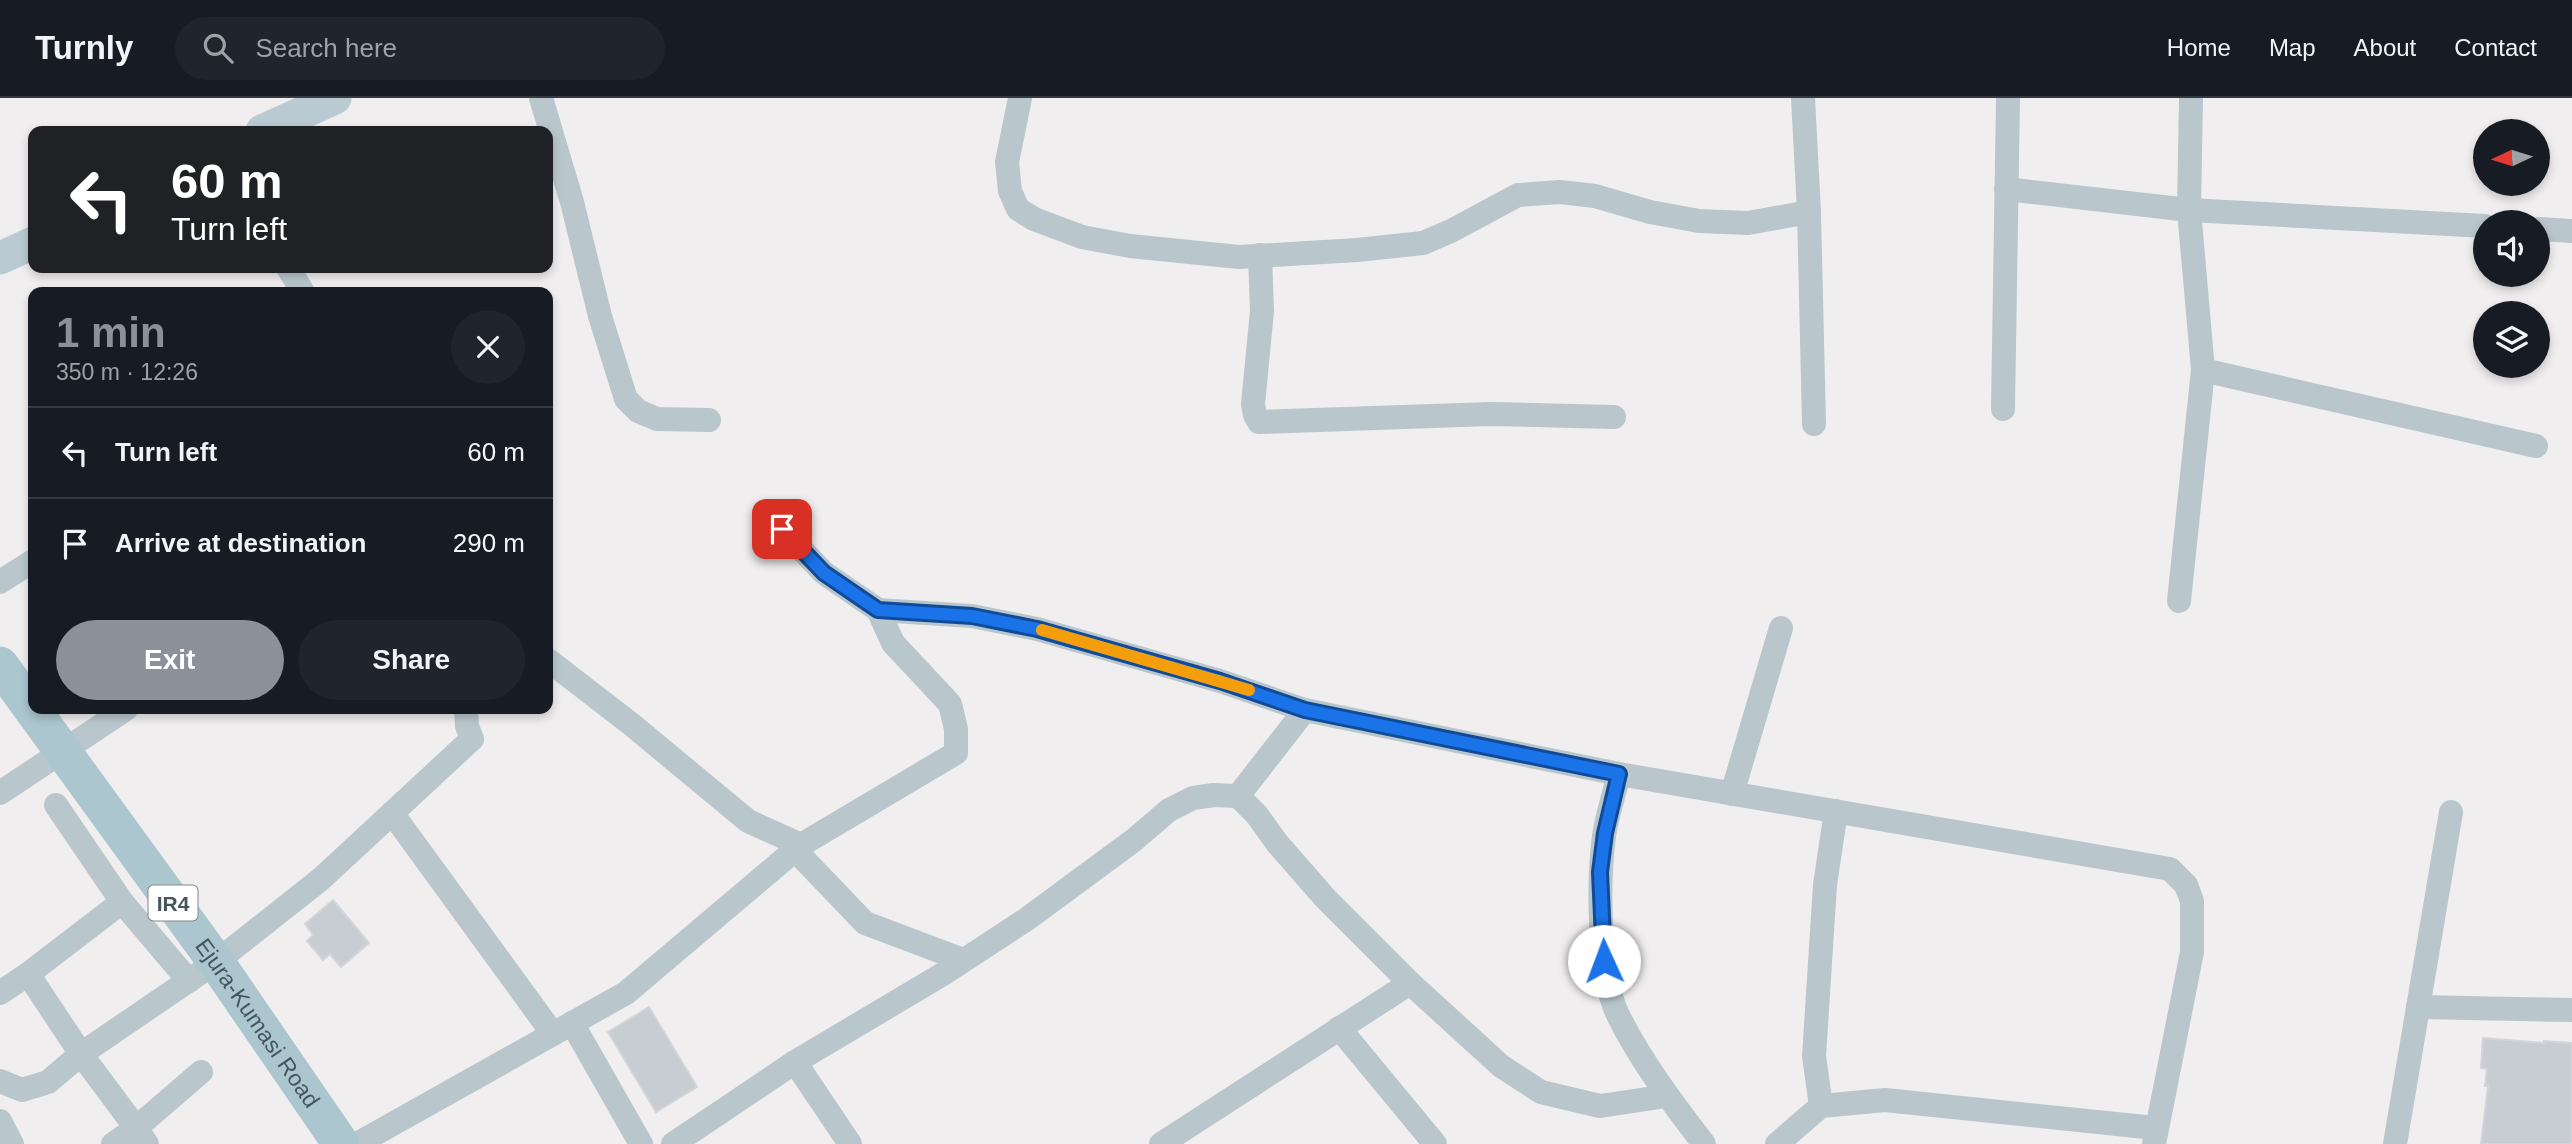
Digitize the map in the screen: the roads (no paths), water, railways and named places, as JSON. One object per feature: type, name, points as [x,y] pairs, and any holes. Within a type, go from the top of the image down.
[{"type":"main road","name":"Ejura-Kumasi Road","points":[[0,666],[28,705]]},
{"type":"main road","name":"Ejura-Kumasi Road","points":[[34,714],[61,751],[202,972],[341,1144]]},
{"type":"street","points":[[273,126],[335,98]]},
{"type":"street","points":[[541,98],[549,126]]},
{"type":"street","points":[[1020,98],[1007,162],[1010,191],[1018,209],[1034,219],[1082,237],[1130,246],[1238,257],[1423,243],[1462,226],[1518,195],[1560,192],[1595,196],[1650,212],[1699,221],[1748,223],[1809,212]]},
{"type":"street","points":[[1802,98],[1809,212],[1814,424]]},
{"type":"street","points":[[2003,409],[2008,98]]},
{"type":"street","points":[[2179,601],[2203,370],[2189,210],[2190,98]]},
{"type":"street","points":[[553,138],[575,212],[600,316],[626,399],[638,411],[657,419],[709,420]]},
{"type":"street","points":[[2006,189],[2189,210],[2473,225]]},
{"type":"street","points":[[2550,230],[2572,231]]},
{"type":"street","points":[[0,258],[28,245]]},
{"type":"street","points":[[1260,255],[1262,312],[1253,404],[1259,422],[1490,414],[1614,418]]},
{"type":"street","points":[[2203,370],[2536,446]]},
{"type":"street","points":[[782,529],[824,573],[878,610],[972,616],[1037,629],[1220,681],[1305,710],[1619,774],[2170,869],[2186,885],[2192,901],[2192,952],[2154,1136],[1885,1100],[1821,1106],[1776,1144]]},
{"type":"street","points":[[0,582],[28,564]]},
{"type":"street","points":[[357,1144],[626,993],[798,847],[956,753],[956,729],[950,704],[893,643],[878,610]]},
{"type":"street","points":[[1732,794],[1781,628]]},
{"type":"street","points":[[553,664],[631,724],[748,821],[798,847],[865,923],[963,960]]},
{"type":"street","points":[[1238,796],[1305,710]]},
{"type":"street","points":[[0,793],[118,714]]},
{"type":"street","points":[[0,1105],[11,1085],[48,1082],[81,1054],[202,972],[321,878],[472,739],[466,714]]},
{"type":"street","points":[[1619,774],[1605,833],[1600,872],[1604,961],[1617,1014],[1667,1096],[1704,1144]]},
{"type":"street","points":[[673,1144],[795,1062],[963,960],[1037,911],[1134,840],[1169,810],[1193,798],[1214,795],[1238,796],[1257,815],[1276,843],[1326,899],[1410,983],[1501,1066],[1541,1092],[1600,1106],[1667,1096]]},
{"type":"street","points":[[56,805],[122,902],[202,972]]},
{"type":"street","points":[[1821,1106],[1814,1056],[1825,885],[1836,811]]},
{"type":"street","points":[[2395,1144],[2451,812]]},
{"type":"street","points":[[392,813],[562,1029],[641,1144]]},
{"type":"street","points":[[0,993],[54,956],[106,912],[122,902]]},
{"type":"street","points":[[28,974],[81,1054],[141,1136]]},
{"type":"street","points":[[1161,1144],[1410,983]]},
{"type":"street","points":[[2418,1007],[2572,1010]]},
{"type":"street","points":[[1339,1028],[1435,1144]]},
{"type":"street","points":[[795,1062],[850,1144]]},
{"type":"street","points":[[113,1144],[141,1136],[201,1072]]},
{"type":"street","points":[[0,1121],[12,1144]]}]
